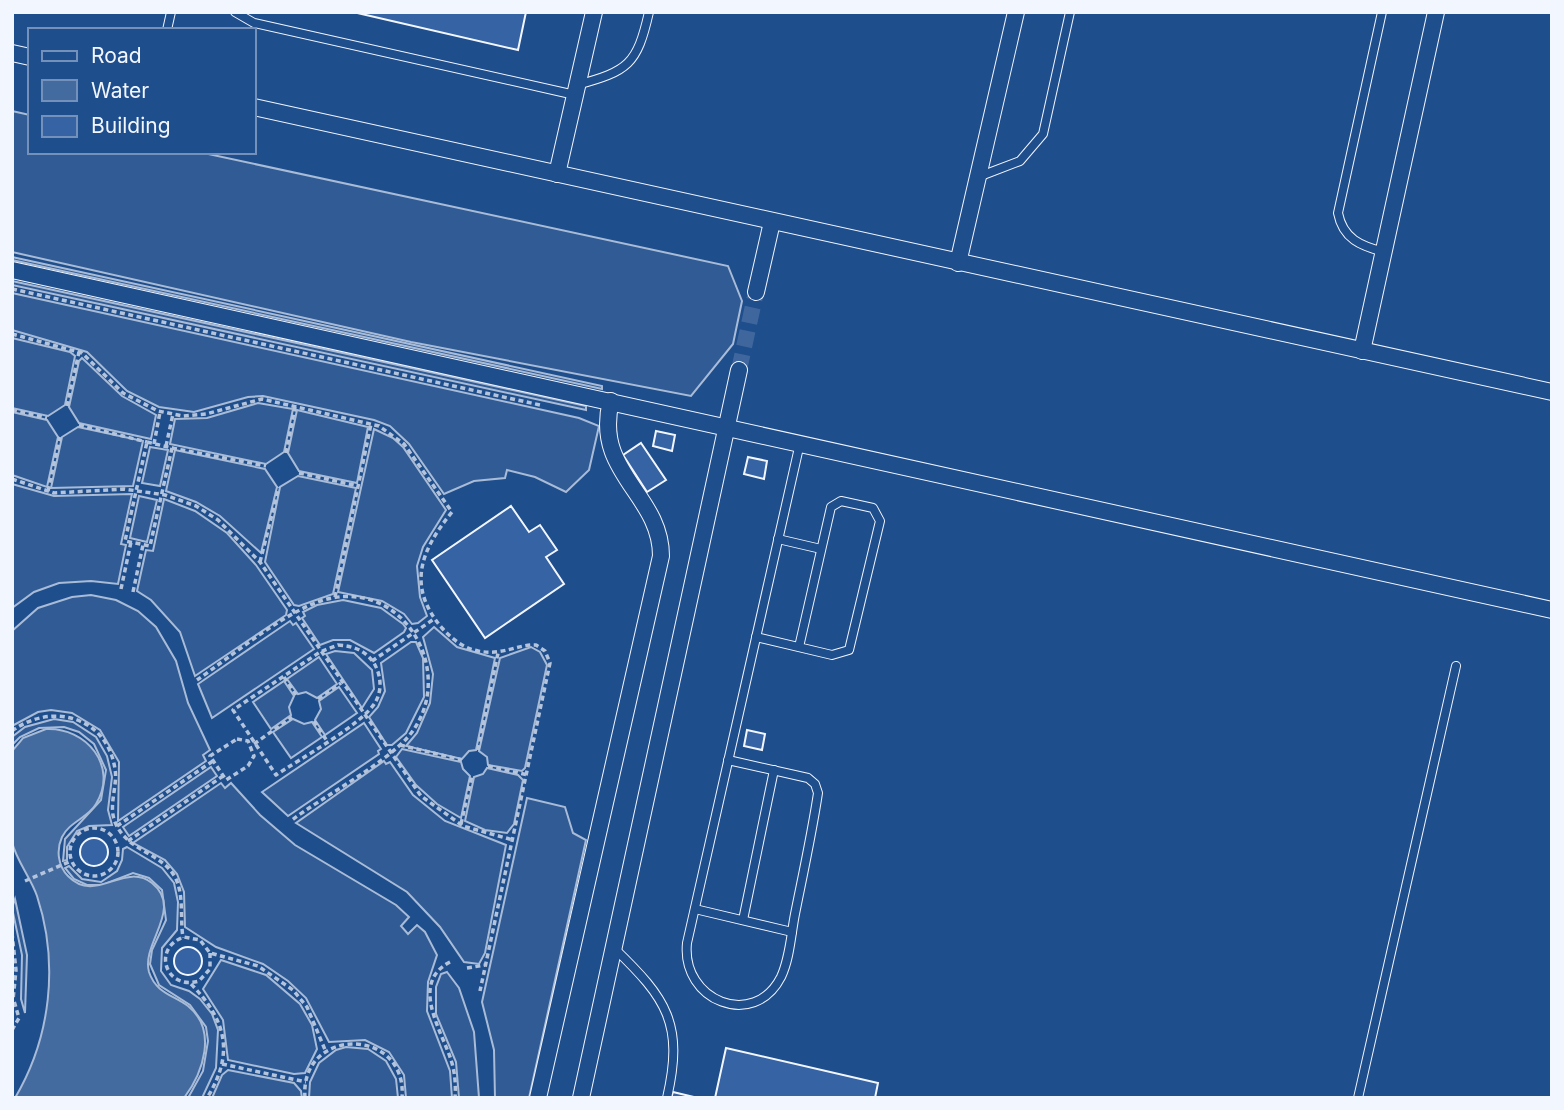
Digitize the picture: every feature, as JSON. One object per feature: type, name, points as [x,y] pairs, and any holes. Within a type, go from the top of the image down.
[{"type":"street","points":[[557,174],[594,12]]},
{"type":"street","points":[[958,263],[1016,12]]},
{"type":"street","points":[[1362,351],[1436,12]]},
{"type":"street","points":[[256,107],[1552,393]]},
{"type":"street","points":[[756,292],[772,222]]},
{"type":"street","points":[[12,270],[1552,610]]},
{"type":"street","points":[[581,1098],[739,370]]},
{"type":"street","points":[[538,1098],[661,556],[660,536],[653,516],[630,487],[612,450],[608,428],[611,401]]},
{"type":"lane","points":[[235,12],[254,23],[576,90],[617,73],[632,61],[638,53],[649,12]]},
{"type":"lane","points":[[978,177],[1020,161],[1044,135],[1070,12]]},
{"type":"lane","points":[[1382,12],[1338,213],[1349,238],[1384,253]]},
{"type":"lane","points":[[729,760],[808,778],[815,784],[818,793],[782,975],[769,992],[741,1004],[720,1002],[695,984],[687,964],[687,943],[800,443]]},
{"type":"lane","points":[[756,637],[799,647],[836,655],[851,646],[880,521],[878,512],[870,507],[835,503],[830,510],[799,647]]},
{"type":"lane","points":[[778,539],[821,548]]},
{"type":"lane","points":[[1358,1098],[1456,666]]},
{"type":"lane","points":[[743,920],[774,770]]},
{"type":"lane","points":[[695,909],[792,932]]},
{"type":"lane","points":[[614,948],[652,988],[672,1026],[675,1052],[667,1098]]},
{"type":"path","points":[[12,289],[541,406]]},
{"type":"path","points":[[12,334],[79,352],[96,363],[123,393],[160,412],[206,414],[256,399],[372,424],[386,429],[404,444],[452,512],[427,547],[422,563],[423,594],[434,619],[450,637],[464,646],[498,652],[536,645],[545,651],[550,663],[480,991]]},
{"type":"path","points":[[67,406],[79,352]]},
{"type":"path","points":[[286,453],[296,406]]},
{"type":"path","points":[[12,410],[47,418]]},
{"type":"path","points":[[154,444],[160,412]]},
{"type":"path","points":[[166,446],[173,414]]},
{"type":"path","points":[[335,597],[372,424]]},
{"type":"path","points":[[79,425],[172,448],[266,466]]},
{"type":"path","points":[[48,491],[60,437]]},
{"type":"path","points":[[147,442],[125,541],[150,546],[172,448]]},
{"type":"path","points":[[299,473],[358,486]]},
{"type":"path","points":[[12,479],[65,494],[136,490],[186,502],[218,520],[260,562],[388,753],[421,796],[460,824],[481,833],[513,840]]},
{"type":"path","points":[[260,562],[279,487]]},
{"type":"path","points":[[121,589],[131,542]]},
{"type":"path","points":[[133,592],[143,545]]},
{"type":"path","points":[[197,680],[294,614],[335,597],[356,597],[381,604],[402,618],[414,633],[425,653],[429,684],[418,723],[400,745],[292,820]]},
{"type":"path","points":[[372,661],[434,619]]},
{"type":"path","points":[[348,646],[372,661],[378,671],[379,692],[376,701],[363,716],[276,775],[233,710],[320,652],[329,647],[348,646]]},
{"type":"path","points":[[478,750],[498,652]]},
{"type":"path","points":[[283,676],[296,695]]},
{"type":"path","points":[[318,699],[341,684]]},
{"type":"path","points":[[12,732],[30,719],[52,715],[76,719],[97,734],[109,750],[115,769],[113,813],[117,826],[128,841],[163,863],[173,874],[180,892],[183,938]]},
{"type":"path","points":[[253,744],[292,717]]},
{"type":"path","points":[[314,721],[327,741]]},
{"type":"path","points":[[243,739],[253,744],[252,761],[226,780],[210,756],[232,741],[243,739]]},
{"type":"path","points":[[400,745],[462,760]]},
{"type":"path","points":[[117,826],[213,761]]},
{"type":"path","points":[[488,766],[528,775]]},
{"type":"path","points":[[128,841],[223,776]]},
{"type":"path","points":[[460,824],[472,776]]},
{"type":"path","points":[[100,829],[115,840],[117,859],[103,875],[87,876],[71,861],[74,839],[85,830],[100,829]]},
{"type":"path","points":[[115,840],[123,834]]},
{"type":"path","points":[[25,881],[71,861]]},
{"type":"path","points":[[12,933],[16,970],[13,1000],[18,1006],[19,1018],[12,1030]]},
{"type":"path","points":[[210,953],[210,969],[199,981],[191,984],[176,981],[166,968],[166,952],[170,945],[183,938],[200,940],[210,953],[258,966],[283,981],[307,1007],[326,1052]]},
{"type":"path","points":[[450,962],[437,974],[430,1003],[435,1024],[450,1058],[455,1098]]},
{"type":"path","points":[[467,968],[478,969],[486,965]]},
{"type":"path","points":[[191,984],[211,1006],[220,1021],[223,1041],[222,1064],[207,1098]]},
{"type":"path","points":[[305,1098],[306,1082],[316,1060],[346,1043],[357,1043],[380,1050],[396,1067],[402,1098]]},
{"type":"path","points":[[222,1064],[306,1082]]},
{"type":"shaded area","points":[[12,111],[28,115],[28,154],[208,154],[728,266],[742,301],[733,344],[691,396],[411,342],[12,252]]},
{"type":"shaded area","points":[[12,257],[602,386],[602,389],[12,260]]},
{"type":"shaded area","points":[[12,281],[586,406],[586,410],[12,285]]},
{"type":"shaded area","points":[[12,293],[579,418],[599,426],[589,470],[566,492],[535,477],[507,470],[505,478],[474,481],[444,494],[409,444],[390,426],[374,420],[263,396],[248,397],[194,412],[159,407],[127,391],[87,352],[12,330]]},
{"type":"shaded area","points":[[12,338],[70,352],[75,356],[65,405],[48,416],[12,408]]},
{"type":"shaded area","points":[[82,358],[122,396],[156,415],[151,439],[79,423],[69,407],[79,361]]},
{"type":"shaded area","points":[[258,403],[293,409],[284,452],[266,464],[170,444],[175,419],[207,418]]},
{"type":"shaded area","points":[[297,410],[368,427],[357,483],[299,471],[288,453]]},
{"type":"shaded area","points":[[12,412],[47,420],[58,437],[47,487],[12,475]]},
{"type":"shaded area","points":[[78,427],[143,441],[133,486],[51,488],[62,437]]},
{"type":"shaded area","points":[[374,429],[393,438],[403,447],[446,510],[423,547],[417,566],[420,597],[427,616],[418,623],[412,624],[404,614],[382,601],[338,592]]},
{"type":"shaded area","points":[[150,447],[168,450],[160,486],[142,483]]},
{"type":"shaded area","points":[[175,450],[265,469],[277,487],[261,553],[220,516],[196,502],[166,491]]},
{"type":"shaded area","points":[[298,476],[356,488],[333,594],[299,606],[294,605],[265,562],[280,487]]},
{"type":"shaded area","points":[[12,484],[54,496],[132,494],[121,544],[126,545],[118,584],[91,581],[59,583],[34,592],[12,608]]},
{"type":"shaded area","points":[[139,496],[157,500],[147,542],[130,538]]},
{"type":"shaded area","points":[[164,499],[195,511],[227,533],[256,565],[287,610],[286,615],[195,676],[180,632],[151,600],[137,591],[146,550],[153,551]]},
{"type":"shaded area","points":[[91,595],[116,600],[138,611],[156,627],[176,661],[188,703],[210,750],[203,755],[206,761],[118,821],[119,762],[100,730],[72,713],[51,710],[38,712],[12,726],[12,631],[38,608],[72,597]]},
{"type":"shaded area","points":[[343,600],[381,608],[406,628],[374,653],[350,640],[333,640],[320,645],[302,618],[305,616],[303,612],[317,605]]},
{"type":"shaded area","points":[[290,621],[293,625],[296,623],[314,649],[212,718],[198,684]]},
{"type":"shaded area","points":[[434,627],[457,647],[495,658],[476,750],[469,751],[462,759],[406,746],[417,733],[430,703],[433,674],[423,637]]},
{"type":"shaded area","points":[[411,642],[416,642],[423,658],[424,697],[406,733],[392,745],[387,745],[369,717],[378,707],[385,691],[381,663]]},
{"type":"shaded area","points":[[531,647],[540,652],[547,665],[525,768],[522,771],[488,765],[487,757],[479,751],[500,658]]},
{"type":"shaded area","points":[[335,651],[354,653],[372,670],[374,689],[362,708],[326,654]]},
{"type":"shaded area","points":[[319,657],[337,684],[317,698],[306,692],[298,694],[287,679]]},
{"type":"shaded area","points":[[284,681],[294,696],[289,707],[291,715],[271,729],[253,702]]},
{"type":"shaded area","points":[[339,687],[357,713],[325,735],[315,720],[321,709],[319,701]]},
{"type":"shaded area","points":[[54,719],[73,722],[96,737],[107,756],[112,777],[108,810],[112,825],[89,826],[77,831],[67,847],[67,860],[63,861],[65,839],[101,800],[106,770],[94,744],[79,732],[64,727],[39,728],[20,737],[12,745],[12,737],[25,727]]},
{"type":"shaded area","points":[[293,719],[304,724],[312,722],[322,737],[291,758],[273,732]]},
{"type":"shaded area","points":[[364,723],[381,749],[379,754],[288,816],[262,792]]},
{"type":"shaded area","points":[[402,749],[461,762],[463,769],[470,776],[461,818],[437,804],[416,785],[396,757]]},
{"type":"shaded area","points":[[384,761],[386,764],[390,762],[413,795],[445,821],[506,845],[485,953],[479,964],[464,962],[440,927],[407,892],[296,823]]},
{"type":"shaded area","points":[[211,767],[217,776],[129,836],[123,827]]},
{"type":"shaded area","points":[[487,768],[518,775],[523,780],[514,824],[507,833],[485,830],[465,821],[474,777],[483,774]]},
{"type":"shaded area","points":[[221,783],[225,788],[231,783],[260,815],[295,845],[396,905],[409,917],[401,926],[408,934],[417,925],[425,932],[437,955],[428,982],[427,1011],[450,1071],[452,1098],[406,1098],[404,1075],[389,1052],[365,1040],[329,1042],[306,998],[288,981],[263,964],[216,947],[185,927],[184,892],[177,874],[165,860],[133,843]]},
{"type":"shaded area","points":[[527,798],[565,807],[573,833],[586,840],[529,1098],[495,1098],[494,1050],[482,1002]]},
{"type":"shaded area","points":[[127,847],[162,868],[174,883],[178,902],[177,930],[162,948],[161,971],[171,985],[189,991],[200,999],[212,1014],[218,1030],[216,1068],[202,1098],[188,1098],[203,1071],[208,1041],[206,1027],[190,1005],[159,985],[150,964],[152,950],[166,920],[162,890],[149,878],[133,873],[102,885],[87,885],[74,879],[65,868],[69,866],[82,879],[101,882],[117,871],[123,849]]},
{"type":"shaded area","points":[[15,899],[27,955],[25,1013],[21,999],[22,955],[12,908]]},
{"type":"shaded area","points":[[221,960],[266,975],[300,1004],[312,1025],[317,1049],[305,1073],[294,1074],[228,1060],[223,1020],[203,989]]},
{"type":"shaded area","points":[[447,972],[459,988],[474,1032],[479,1098],[459,1098],[456,1062],[436,1014],[436,987],[441,974]]},
{"type":"shaded area","points":[[346,1047],[368,1049],[386,1061],[396,1079],[398,1098],[309,1098],[310,1082],[319,1063],[336,1050]]},
{"type":"shaded area","points":[[228,1070],[294,1083],[301,1091],[302,1098],[212,1098],[222,1075]]},
{"type":"water","points":[[46,729],[61,730],[85,742],[95,752],[104,776],[96,804],[69,827],[62,837],[59,858],[62,868],[78,884],[100,885],[131,877],[142,878],[152,883],[161,893],[163,915],[148,961],[149,972],[160,989],[188,1006],[197,1016],[205,1039],[202,1064],[184,1098],[15,1098],[37,1050],[44,1025],[49,973],[44,921],[37,896],[12,842],[12,751],[23,738]]},
{"type":"building","points":[[353,12],[526,12],[518,50]]},
{"type":"building","points":[[656,431],[675,435],[672,451],[653,446]]},
{"type":"building","points":[[641,443],[666,480],[647,492],[623,455]]},
{"type":"building","points":[[748,457],[767,461],[764,479],[744,474]]},
{"type":"building","points":[[511,506],[529,532],[540,525],[557,550],[546,557],[564,584],[485,638],[432,560]]},
{"type":"building","points":[[747,730],[765,734],[762,750],[744,746]]},
{"type":"building","points":[[94,838],[104,842],[108,852],[104,862],[94,866],[84,862],[80,852],[84,842]]},
{"type":"building","points":[[188,947],[198,951],[202,961],[198,971],[188,975],[178,971],[174,961],[178,951]]},
{"type":"building","points":[[726,1048],[878,1083],[875,1098],[715,1098]]},
{"type":"building","points":[[673,1092],[698,1098],[671,1098]]},
{"type":"tunnel","points":[[739,370],[756,292]]}]
